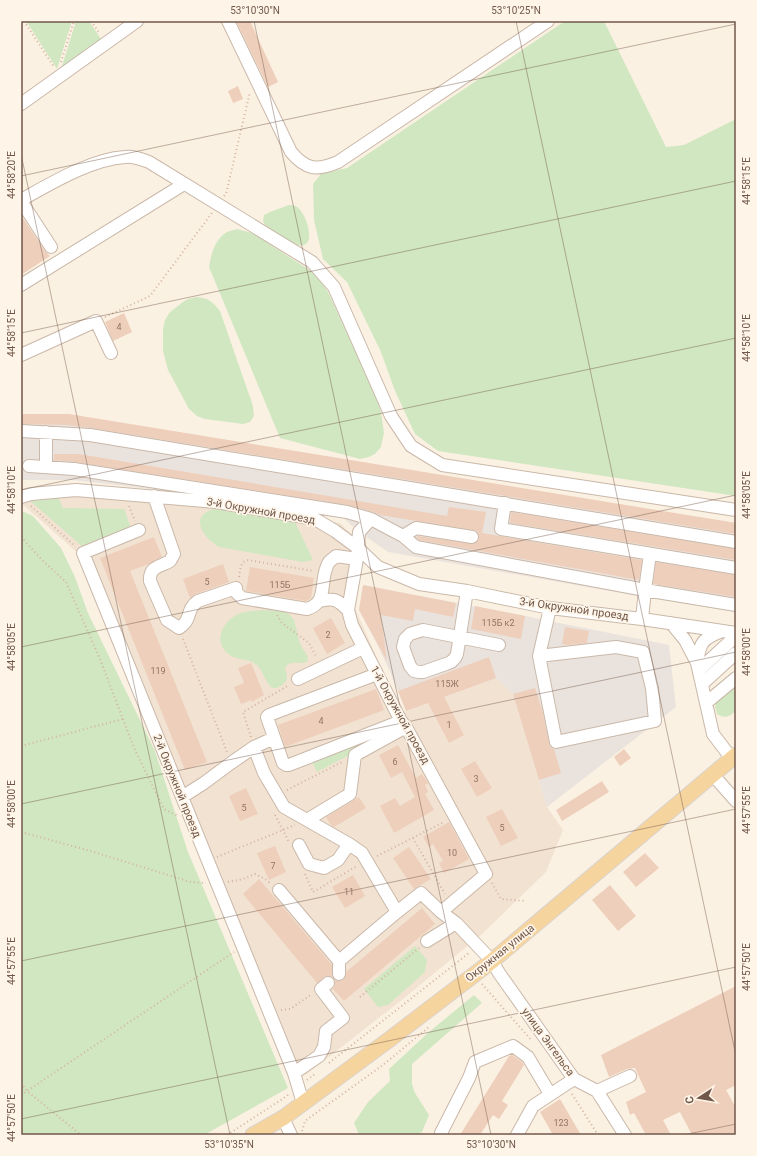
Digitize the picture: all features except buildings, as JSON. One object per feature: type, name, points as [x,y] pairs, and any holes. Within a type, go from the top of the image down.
[{"type":"main road","name":"Окружная улица","points":[[253,1135],[283,1118],[492,961],[734,757]]},
{"type":"street","points":[[21,104],[59,74],[137,21]]},
{"type":"street","points":[[228,21],[291,152],[298,161],[307,167],[316,168],[327,167],[338,162],[548,21]]},
{"type":"street","points":[[51,247],[21,200],[70,174],[96,164],[125,157],[138,158],[149,162],[312,262],[334,287],[391,416],[411,446],[442,465],[736,510]]},
{"type":"street","points":[[21,285],[184,184]]},
{"type":"street","points":[[21,354],[96,321],[110,353]]},
{"type":"street","points":[[21,431],[90,435],[736,542]]},
{"type":"street","points":[[46,432],[46,467]]},
{"type":"street","points":[[29,466],[74,469],[346,512],[371,519],[403,536],[416,547],[645,590],[736,605]]},
{"type":"street","name":"3-й Окружной проезд","points":[[24,499],[31,494],[76,490],[216,502],[315,519],[335,531],[357,554],[378,567],[418,584],[467,591],[550,608],[642,619],[736,633]]},
{"type":"street","points":[[154,496],[173,547],[174,554],[170,561],[155,568],[151,572],[150,581],[167,620],[178,628],[188,621],[190,610],[193,605],[236,588],[236,592],[242,598],[307,609],[315,606],[320,601],[331,599],[341,603],[348,610]]},
{"type":"street","points":[[505,504],[501,529],[736,568]]},
{"type":"street","name":"1-й Окружной проезд","points":[[371,519],[359,532],[348,610],[352,625],[363,648],[486,874]]},
{"type":"street","points":[[403,536],[416,528],[472,537]]},
{"type":"street","points":[[84,553],[139,530]]},
{"type":"street","name":"2-й Окружной проезд","points":[[84,553],[268,1010],[295,1078],[303,1103]]},
{"type":"street","points":[[320,601],[325,573],[329,562],[336,556],[357,554]]},
{"type":"street","points":[[642,619],[650,554]]},
{"type":"street","points":[[467,591],[459,637],[457,654],[455,658],[451,662],[423,672],[414,671],[410,666],[403,647],[405,639],[410,634],[423,630],[459,637],[499,645]]},
{"type":"street","points":[[539,656],[616,648],[643,652],[652,688],[655,721],[556,742],[539,656],[550,608]]},
{"type":"street","points":[[671,623],[685,640],[698,666],[713,734],[734,757]]},
{"type":"street","points":[[698,666],[699,647],[709,636],[723,631]]},
{"type":"street","points":[[698,666],[736,636]]},
{"type":"street","points":[[298,679],[363,648]]},
{"type":"street","points":[[702,684],[736,653]]},
{"type":"street","points":[[377,674],[269,715],[268,720],[283,763],[286,765],[404,724]]},
{"type":"street","points":[[706,703],[736,678]]},
{"type":"street","points":[[307,820],[350,794],[356,755],[404,724]]},
{"type":"street","points":[[182,797],[254,747],[274,738]]},
{"type":"street","points":[[254,747],[264,773],[284,807],[362,853],[397,912],[339,961]]},
{"type":"street","points":[[713,774],[736,801]]},
{"type":"street","points":[[299,845],[308,864],[324,868],[338,860],[349,844]]},
{"type":"street","points":[[441,912],[486,874]]},
{"type":"street","points":[[279,890],[339,961],[339,974]]},
{"type":"street","name":"улица Энгельса","points":[[397,912],[421,892],[441,912],[456,924],[492,961],[498,973],[574,1079],[597,1091],[625,1135]]},
{"type":"street","points":[[427,941],[456,924]]},
{"type":"street","points":[[295,1078],[319,1056],[324,1047],[326,1032],[343,1018],[324,986]]},
{"type":"street","points":[[442,1135],[441,1133],[469,1078],[475,1062],[513,1046],[528,1057],[550,1094]]},
{"type":"street","points":[[597,1091],[630,1076]]},
{"type":"street","points":[[517,1135],[532,1106],[550,1094],[556,1092],[574,1079]]},
{"type":"street","points":[[283,1118],[291,1135]]},
{"type":"path","points":[[24,21],[59,74]]},
{"type":"path","points":[[59,74],[74,21]]},
{"type":"path","points":[[92,21],[106,43]]},
{"type":"path","points":[[96,321],[150,296],[226,194],[254,75]]},
{"type":"path","points":[[24,499],[84,553]]},
{"type":"path","points":[[21,537],[44,562],[66,582],[100,659],[134,748],[164,809],[193,823]]},
{"type":"path","points":[[236,588],[241,565],[247,560],[325,573]]},
{"type":"path","points":[[270,602],[282,623],[309,643],[322,668]]},
{"type":"path","points":[[21,746],[123,720]]},
{"type":"path","points":[[277,796],[356,755]]},
{"type":"path","points":[[367,861],[455,816]]},
{"type":"path","points":[[208,861],[307,820]]},
{"type":"path","points":[[21,832],[87,850],[192,882],[217,884],[244,879],[255,874],[265,879],[279,890]]},
{"type":"path","points":[[412,838],[451,904]]},
{"type":"path","points":[[486,874],[501,900],[526,901]]},
{"type":"path","points":[[360,997],[427,941]]},
{"type":"path","points":[[21,1095],[242,946]]},
{"type":"path","points":[[327,1064],[470,952]]},
{"type":"path","points":[[268,1010],[278,1011],[290,1008],[324,986]]},
{"type":"path","points":[[302,1135],[305,1121],[383,1065],[429,1027]]},
{"type":"path","points":[[227,1135],[287,1096],[295,1078],[307,1080],[316,1073]]},
{"type":"path","points":[[21,1083],[27,1091],[81,1135]]},
{"type":"shaded area","points":[[21,415],[736,523],[736,612],[388,552],[359,532],[343,518],[218,497],[74,480],[21,480]]},
{"type":"shaded area","points":[[77,485],[217,500],[340,523],[364,547],[354,606],[401,713],[496,678],[513,694],[547,807],[563,830],[546,872],[482,934],[403,999],[307,1074],[290,1082],[80,555],[21,503],[21,491]]},
{"type":"shaded area","points":[[363,585],[669,645],[676,707],[547,807],[513,694],[496,678],[406,711],[378,646],[359,610]]},
{"type":"green space","points":[[26,21],[72,21],[57,69]]},
{"type":"green space","points":[[76,21],[89,21],[103,42],[60,72]]},
{"type":"green space","points":[[565,21],[604,21],[666,147],[684,145],[736,119],[736,496],[438,451],[415,434],[395,391],[381,352],[347,282],[323,259],[314,220],[313,184],[321,174],[347,168]]},
{"type":"green space","points":[[289,205],[299,209],[307,222],[309,237],[307,243],[302,245],[290,243],[265,225],[263,221],[264,215]]},
{"type":"green space","points":[[237,229],[252,233],[311,271],[321,281],[328,292],[373,389],[381,412],[384,433],[381,447],[375,454],[360,459],[280,438],[209,267],[212,252],[219,239],[227,232]]},
{"type":"green space","points":[[196,297],[204,298],[210,301],[220,311],[253,406],[254,416],[250,422],[243,424],[205,419],[197,416],[189,409],[168,370],[163,351],[163,330],[165,320],[170,312],[183,302]]},
{"type":"green space","points":[[58,497],[63,508],[124,509],[131,528],[84,548],[28,499]]},
{"type":"green space","points":[[223,507],[295,522],[313,560],[303,562],[219,547],[205,535],[201,529],[200,523],[201,518],[205,513],[212,509]]},
{"type":"green space","points":[[21,512],[33,516],[61,548],[75,577],[88,613],[155,751],[188,852],[288,1088],[204,1135],[21,1135]]},
{"type":"green space","points":[[262,610],[284,611],[290,615],[294,620],[300,644],[308,657],[307,662],[292,663],[287,666],[285,669],[287,678],[282,686],[277,688],[271,687],[257,665],[231,656],[221,645],[221,632],[224,626],[234,616],[243,612]]},
{"type":"green space","points":[[736,684],[736,711],[727,717],[717,714],[715,707],[717,700]]},
{"type":"green space","points":[[376,736],[378,740],[317,772],[311,760]]},
{"type":"green space","points":[[415,946],[427,960],[425,972],[388,1005],[378,1007],[364,989]]},
{"type":"green space","points":[[474,995],[482,1003],[412,1064],[412,1084],[415,1093],[429,1115],[422,1132],[417,1135],[359,1135],[354,1123],[368,1102],[390,1081],[389,1069],[429,1032]]}]
